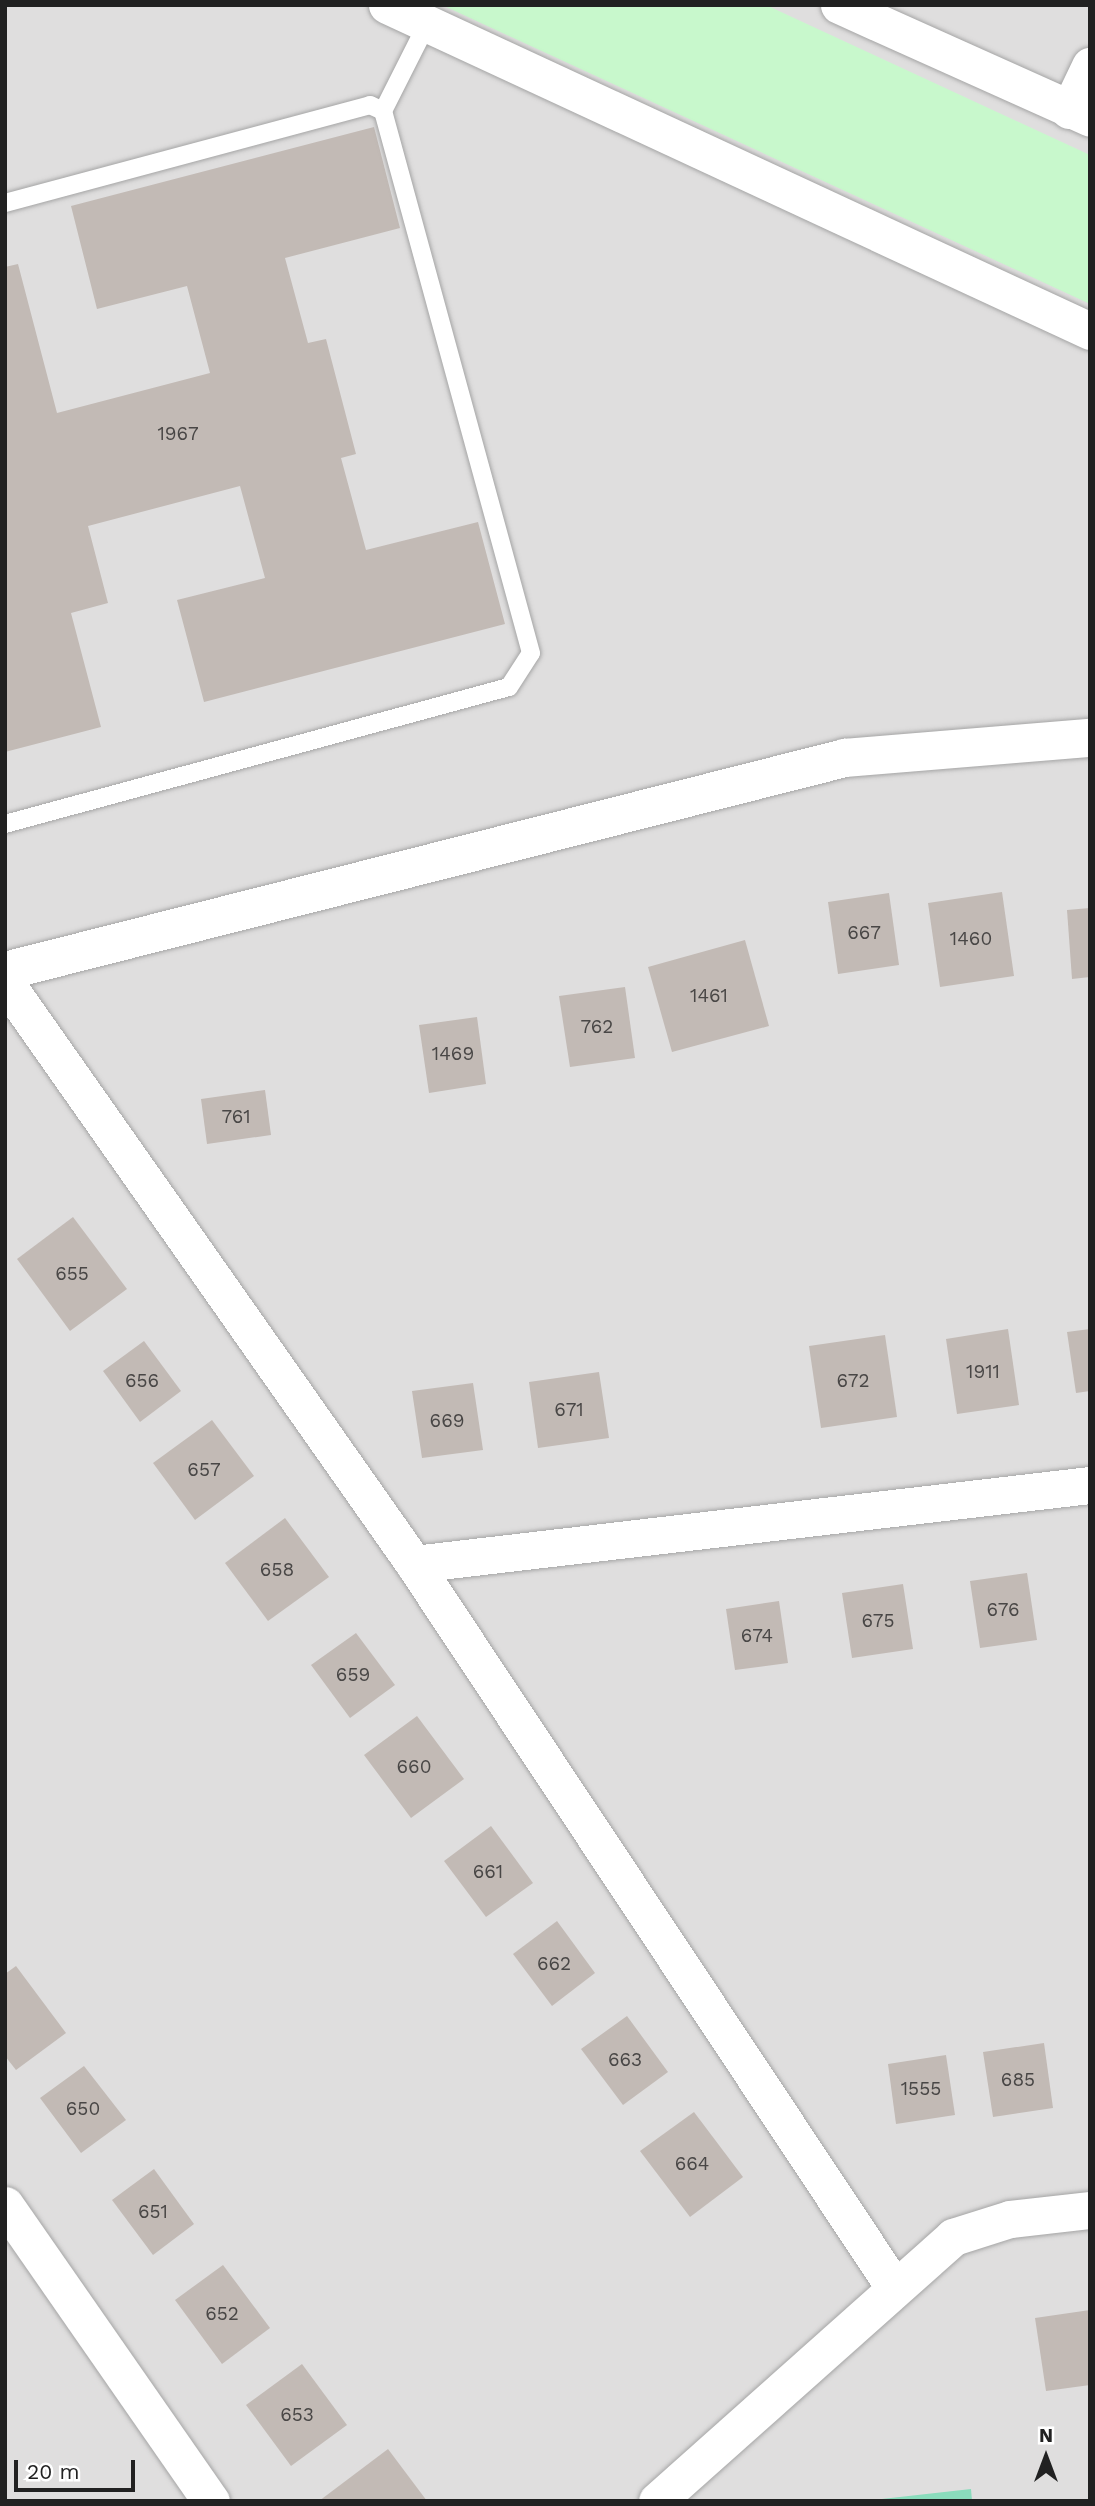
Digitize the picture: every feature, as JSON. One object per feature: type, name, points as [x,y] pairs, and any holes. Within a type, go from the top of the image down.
[{"type":"street","points":[[387,5],[1090,331]]},
{"type":"street","points":[[839,5],[1079,114],[1090,66]]},
{"type":"street","points":[[5,971],[845,758],[1090,738]]},
{"type":"street","points":[[5,982],[414,1564],[894,2287]]},
{"type":"street","points":[[414,1564],[1090,1485]]},
{"type":"street","points":[[5,2205],[211,2501]]},
{"type":"street","points":[[657,2501],[953,2237],[1010,2219],[1090,2210]]},
{"type":"lane","points":[[5,824],[509,687],[531,653],[383,111],[427,24]]},
{"type":"lane","points":[[5,203],[370,105],[383,111]]},
{"type":"shaded area","points":[[5,5],[1090,5],[1090,2501],[5,2501]]},
{"type":"green space","points":[[442,5],[766,5],[1090,155],[1090,304]]},
{"type":"green space","points":[[971,2489],[972,2501],[864,2501]]},
{"type":"building","points":[[374,127],[400,228],[285,258],[308,343],[326,339],[356,454],[341,458],[366,550],[478,522],[505,624],[204,702],[177,600],[265,578],[240,486],[88,526],[108,603],[71,613],[101,727],[5,752],[5,267],[18,264],[57,413],[210,373],[187,286],[97,309],[71,206]]},
{"type":"building","points":[[1002,892],[1014,976],[940,987],[928,903]]},
{"type":"building","points":[[889,893],[899,965],[838,974],[828,902]]},
{"type":"building","points":[[1090,908],[1090,977],[1072,979],[1067,910]]},
{"type":"building","points":[[745,940],[769,1026],[672,1052],[648,967]]},
{"type":"building","points":[[625,987],[635,1058],[570,1067],[559,996]]},
{"type":"building","points":[[477,1017],[486,1084],[429,1093],[419,1025]]},
{"type":"building","points":[[265,1090],[271,1135],[207,1144],[201,1099]]},
{"type":"building","points":[[73,1217],[127,1289],[70,1331],[17,1259]]},
{"type":"building","points":[[1008,1329],[1019,1405],[957,1414],[946,1339]]},
{"type":"building","points":[[1090,1329],[1090,1391],[1076,1393],[1067,1332]]},
{"type":"building","points":[[885,1335],[897,1417],[821,1428],[809,1346]]},
{"type":"building","points":[[144,1341],[181,1391],[140,1422],[103,1371]]},
{"type":"building","points":[[599,1372],[609,1438],[538,1448],[529,1382]]},
{"type":"building","points":[[473,1383],[483,1450],[422,1458],[412,1391]]},
{"type":"building","points":[[212,1420],[254,1476],[195,1520],[153,1463]]},
{"type":"building","points":[[285,1518],[329,1577],[268,1621],[225,1563]]},
{"type":"building","points":[[1027,1573],[1037,1640],[980,1648],[970,1581]]},
{"type":"building","points":[[903,1584],[913,1649],[852,1658],[842,1593]]},
{"type":"building","points":[[779,1601],[788,1663],[735,1670],[726,1609]]},
{"type":"building","points":[[356,1633],[395,1685],[350,1718],[311,1665]]},
{"type":"building","points":[[417,1716],[464,1779],[411,1818],[364,1755]]},
{"type":"building","points":[[491,1826],[533,1883],[486,1917],[444,1861]]},
{"type":"building","points":[[557,1921],[595,1973],[552,2006],[513,1954]]},
{"type":"building","points":[[16,1966],[66,2033],[16,2070],[5,2056],[5,1974]]},
{"type":"building","points":[[627,2016],[668,2072],[623,2105],[581,2049]]},
{"type":"building","points":[[1044,2043],[1053,2108],[993,2117],[983,2052]]},
{"type":"building","points":[[946,2055],[955,2115],[896,2124],[888,2064]]},
{"type":"building","points":[[84,2066],[126,2120],[81,2153],[40,2098]]},
{"type":"building","points":[[694,2112],[743,2177],[690,2217],[640,2151]]},
{"type":"building","points":[[154,2169],[194,2224],[153,2255],[112,2200]]},
{"type":"building","points":[[223,2265],[270,2328],[222,2364],[175,2300]]},
{"type":"building","points":[[1090,2310],[1090,2385],[1046,2391],[1035,2318]]},
{"type":"building","points":[[302,2364],[347,2425],[291,2466],[246,2405]]},
{"type":"building","points":[[388,2449],[427,2501],[319,2501]]}]
